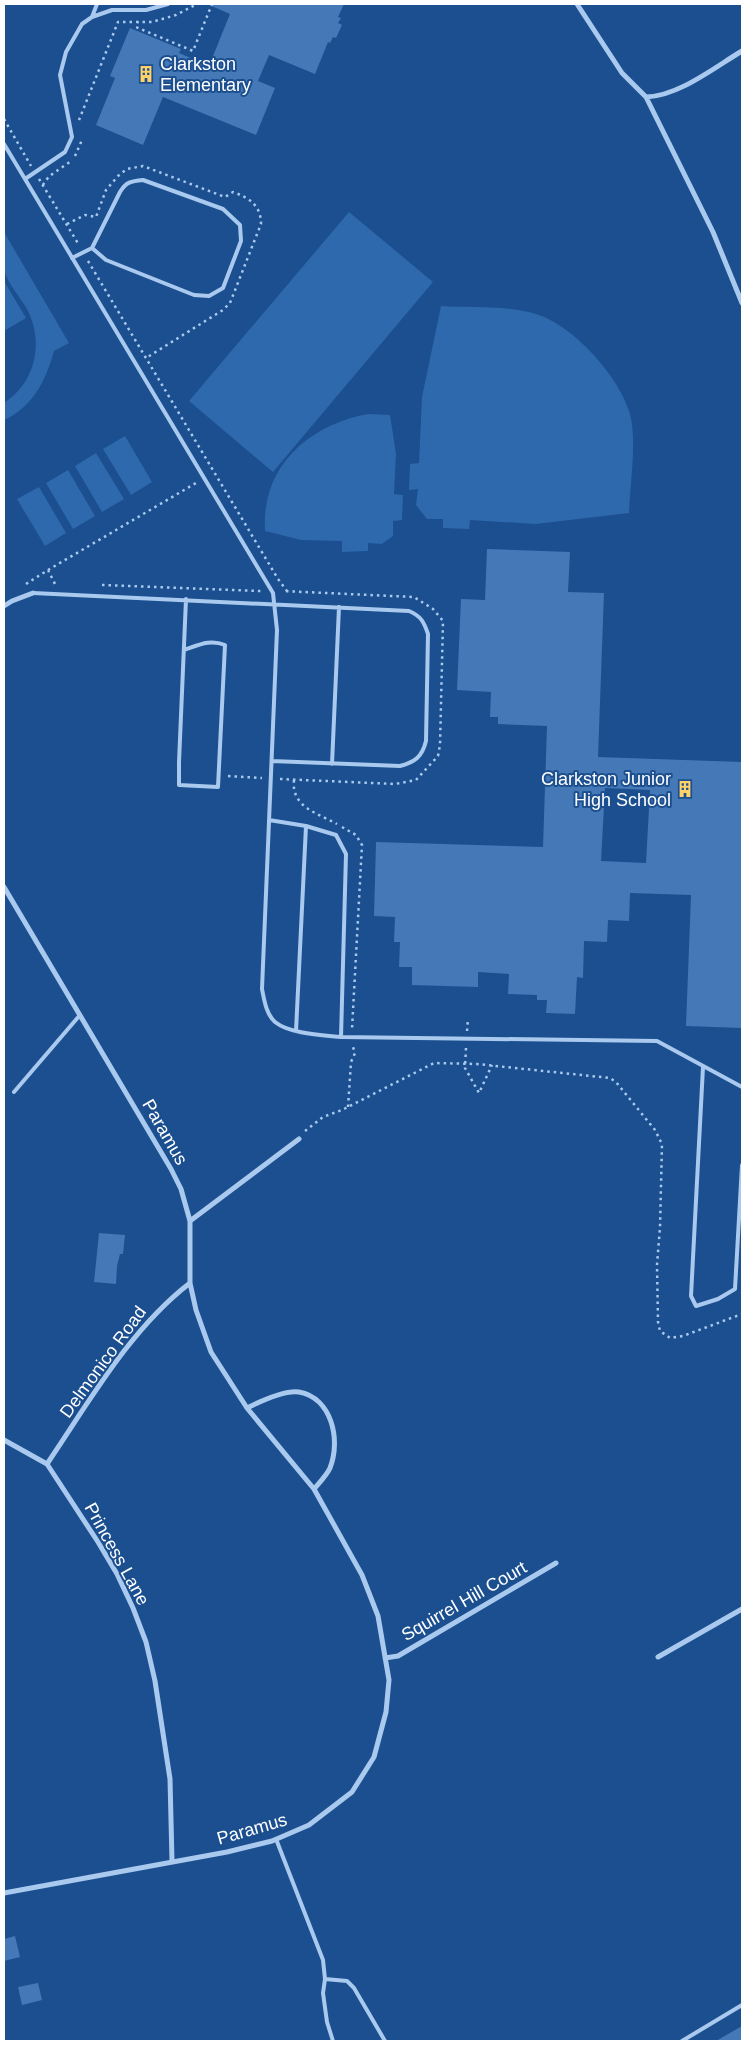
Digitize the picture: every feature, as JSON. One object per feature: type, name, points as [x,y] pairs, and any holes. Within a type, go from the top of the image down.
[{"type":"street","points":[[578,4],[622,73],[646,97],[713,232],[742,303]]},
{"type":"street","points":[[646,97],[657,97],[675,91],[742,51]]},
{"type":"street","points":[[4,606],[33,593]]},
{"type":"street","name":"Paramus","points":[[4,887],[182,1190],[190,1221],[190,1283],[196,1310],[211,1352],[247,1408],[314,1489],[362,1575],[378,1616],[389,1680],[386,1712],[374,1757],[352,1792],[309,1825],[276,1839],[227,1852],[4,1893]]},
{"type":"street","points":[[190,1221],[299,1139]]},
{"type":"street","name":"Delmonico Road","points":[[47,1464],[114,1365],[163,1304],[190,1283]]},
{"type":"street","points":[[247,1408],[267,1398],[298,1392],[316,1399],[328,1414],[334,1433],[334,1453],[330,1470],[314,1489]]},
{"type":"street","name":"Princess Lane","points":[[4,1440],[47,1464],[117,1574],[133,1608],[146,1642],[155,1681],[170,1779],[172,1862]]},
{"type":"street","name":"Squirrel Hill Court","points":[[385,1658],[398,1656],[556,1563]]},
{"type":"street","points":[[658,1657],[742,1610]]},
{"type":"lane","points":[[92,17],[97,4]]},
{"type":"lane","points":[[146,10],[148,4]]},
{"type":"lane","points":[[24,179],[65,152],[69,146],[72,137],[60,75],[66,52],[82,24],[92,17],[112,10],[146,10],[168,4]]},
{"type":"lane","points":[[4,144],[271,591],[275,604],[277,630],[262,988],[266,1009],[274,1022],[296,1031],[341,1037],[657,1041],[742,1087]]},
{"type":"lane","points":[[72,258],[92,248],[120,192],[125,185],[132,181],[143,180],[223,209],[240,226],[241,241],[228,279],[223,288],[209,296],[194,295],[106,260],[92,248]]},
{"type":"lane","points":[[33,593],[409,610],[418,614],[424,622],[428,634],[426,741],[423,752],[413,762],[400,766],[272,761]]},
{"type":"lane","points":[[184,650],[206,642],[217,642],[225,645],[218,787],[179,785],[184,650],[186,599]]},
{"type":"lane","points":[[332,764],[338,607]]},
{"type":"lane","points":[[269,820],[306,826],[336,836],[346,854],[341,1037]]},
{"type":"lane","points":[[296,1031],[306,826]]},
{"type":"lane","points":[[14,1092],[80,1015]]},
{"type":"lane","points":[[703,1067],[691,1296],[696,1306],[718,1299],[735,1289],[742,1165]]},
{"type":"lane","points":[[276,1839],[323,1960],[325,1979],[324,2003],[327,2022],[334,2041]]},
{"type":"lane","points":[[325,1979],[347,1981],[354,1988],[385,2041]]},
{"type":"lane","points":[[682,2041],[742,2005]]},
{"type":"path","points":[[79,120],[118,22],[152,22],[176,15],[197,4]]},
{"type":"path","points":[[138,21],[136,26],[193,51],[212,4]]},
{"type":"path","points":[[4,119],[79,247]]},
{"type":"path","points":[[43,185],[48,177],[62,169],[73,159],[82,140]]},
{"type":"path","points":[[66,224],[85,215],[96,217],[106,190],[118,176],[128,169],[143,166],[225,196],[233,192],[248,198],[256,206],[261,216],[261,224],[230,303],[223,310],[146,358]]},
{"type":"path","points":[[84,255],[287,591]]},
{"type":"path","points":[[39,583],[24,585],[214,472]]},
{"type":"path","points":[[48,570],[55,584]]},
{"type":"path","points":[[47,584],[65,584]]},
{"type":"path","points":[[95,585],[401,595],[414,597],[433,608],[443,621],[440,745],[438,756],[416,780],[395,784],[219,776]]},
{"type":"path","points":[[468,1019],[464,1064],[479,1093],[492,1065]]},
{"type":"path","points":[[299,1139],[322,1117],[342,1110],[434,1063],[492,1065],[601,1076],[616,1082],[655,1130],[662,1144],[661,1209],[657,1265],[658,1322],[660,1331],[670,1338],[683,1336],[742,1314]]},
{"type":"shaded area","points":[[349,212],[433,282],[273,472],[189,401]]},
{"type":"shaded area","points":[[4,232],[69,343],[54,351],[47,372],[37,392],[23,408],[4,420],[4,403],[15,395],[23,385],[34,362],[36,349],[33,324],[28,311],[4,271]]},
{"type":"shaded area","points":[[4,281],[26,318],[4,331]]},
{"type":"shaded area","points":[[441,306],[501,308],[536,314],[565,329],[593,354],[616,384],[630,414],[633,449],[629,513],[536,524],[470,520],[469,529],[443,528],[443,519],[427,519],[416,505],[418,489],[409,490],[410,464],[419,463],[422,397]]},
{"type":"shaded area","points":[[368,414],[390,415],[396,454],[394,494],[403,495],[402,520],[393,521],[393,536],[382,544],[368,543],[368,551],[342,552],[342,541],[301,540],[265,531],[266,508],[271,487],[280,469],[292,453],[308,439],[326,428]]},
{"type":"shaded area","points":[[125,436],[152,482],[131,495],[103,449]]},
{"type":"shaded area","points":[[96,453],[124,499],[102,512],[75,466]]},
{"type":"shaded area","points":[[68,470],[95,516],[73,529],[46,483]]},
{"type":"shaded area","points":[[39,487],[66,533],[45,546],[17,499]]},
{"type":"building","name":"Clarkston Elementary","points":[[207,4],[344,4],[338,17],[341,18],[338,23],[342,25],[336,38],[333,37],[330,43],[328,42],[315,74],[269,55],[258,81],[275,88],[256,135],[163,97],[143,145],[96,125],[115,78],[110,76],[130,28],[181,49],[179,53],[209,66],[230,14]]},
{"type":"building","name":"Clarkston Junior High School","points":[[487,549],[570,552],[568,592],[604,593],[598,757],[742,762],[742,1028],[686,1026],[691,895],[630,893],[629,921],[608,920],[607,942],[584,941],[583,978],[577,977],[575,1014],[546,1013],[547,1000],[537,1000],[537,995],[508,994],[509,974],[478,972],[478,987],[412,985],[412,967],[399,967],[400,942],[394,942],[395,917],[374,916],[376,842],[543,847],[547,726],[498,724],[498,717],[490,717],[491,692],[457,690],[461,599],[485,600]],"holes":[[[605,788],[650,790],[646,863],[601,861]]]},
{"type":"building","points":[[99,1233],[125,1235],[123,1254],[120,1254],[117,1266],[116,1284],[94,1282]]},
{"type":"building","points":[[15,1936],[20,1957],[4,1961],[4,1939]]},
{"type":"building","points":[[38,1983],[42,2000],[22,2005],[18,1987]]},
{"type":"building","points":[[742,2026],[742,2041],[716,2041]]},
{"type":"place","name":"Clarkston Elementary","points":[[146,74]]},
{"type":"place","name":"Clarkston Junior High School","points":[[685,789]]}]
